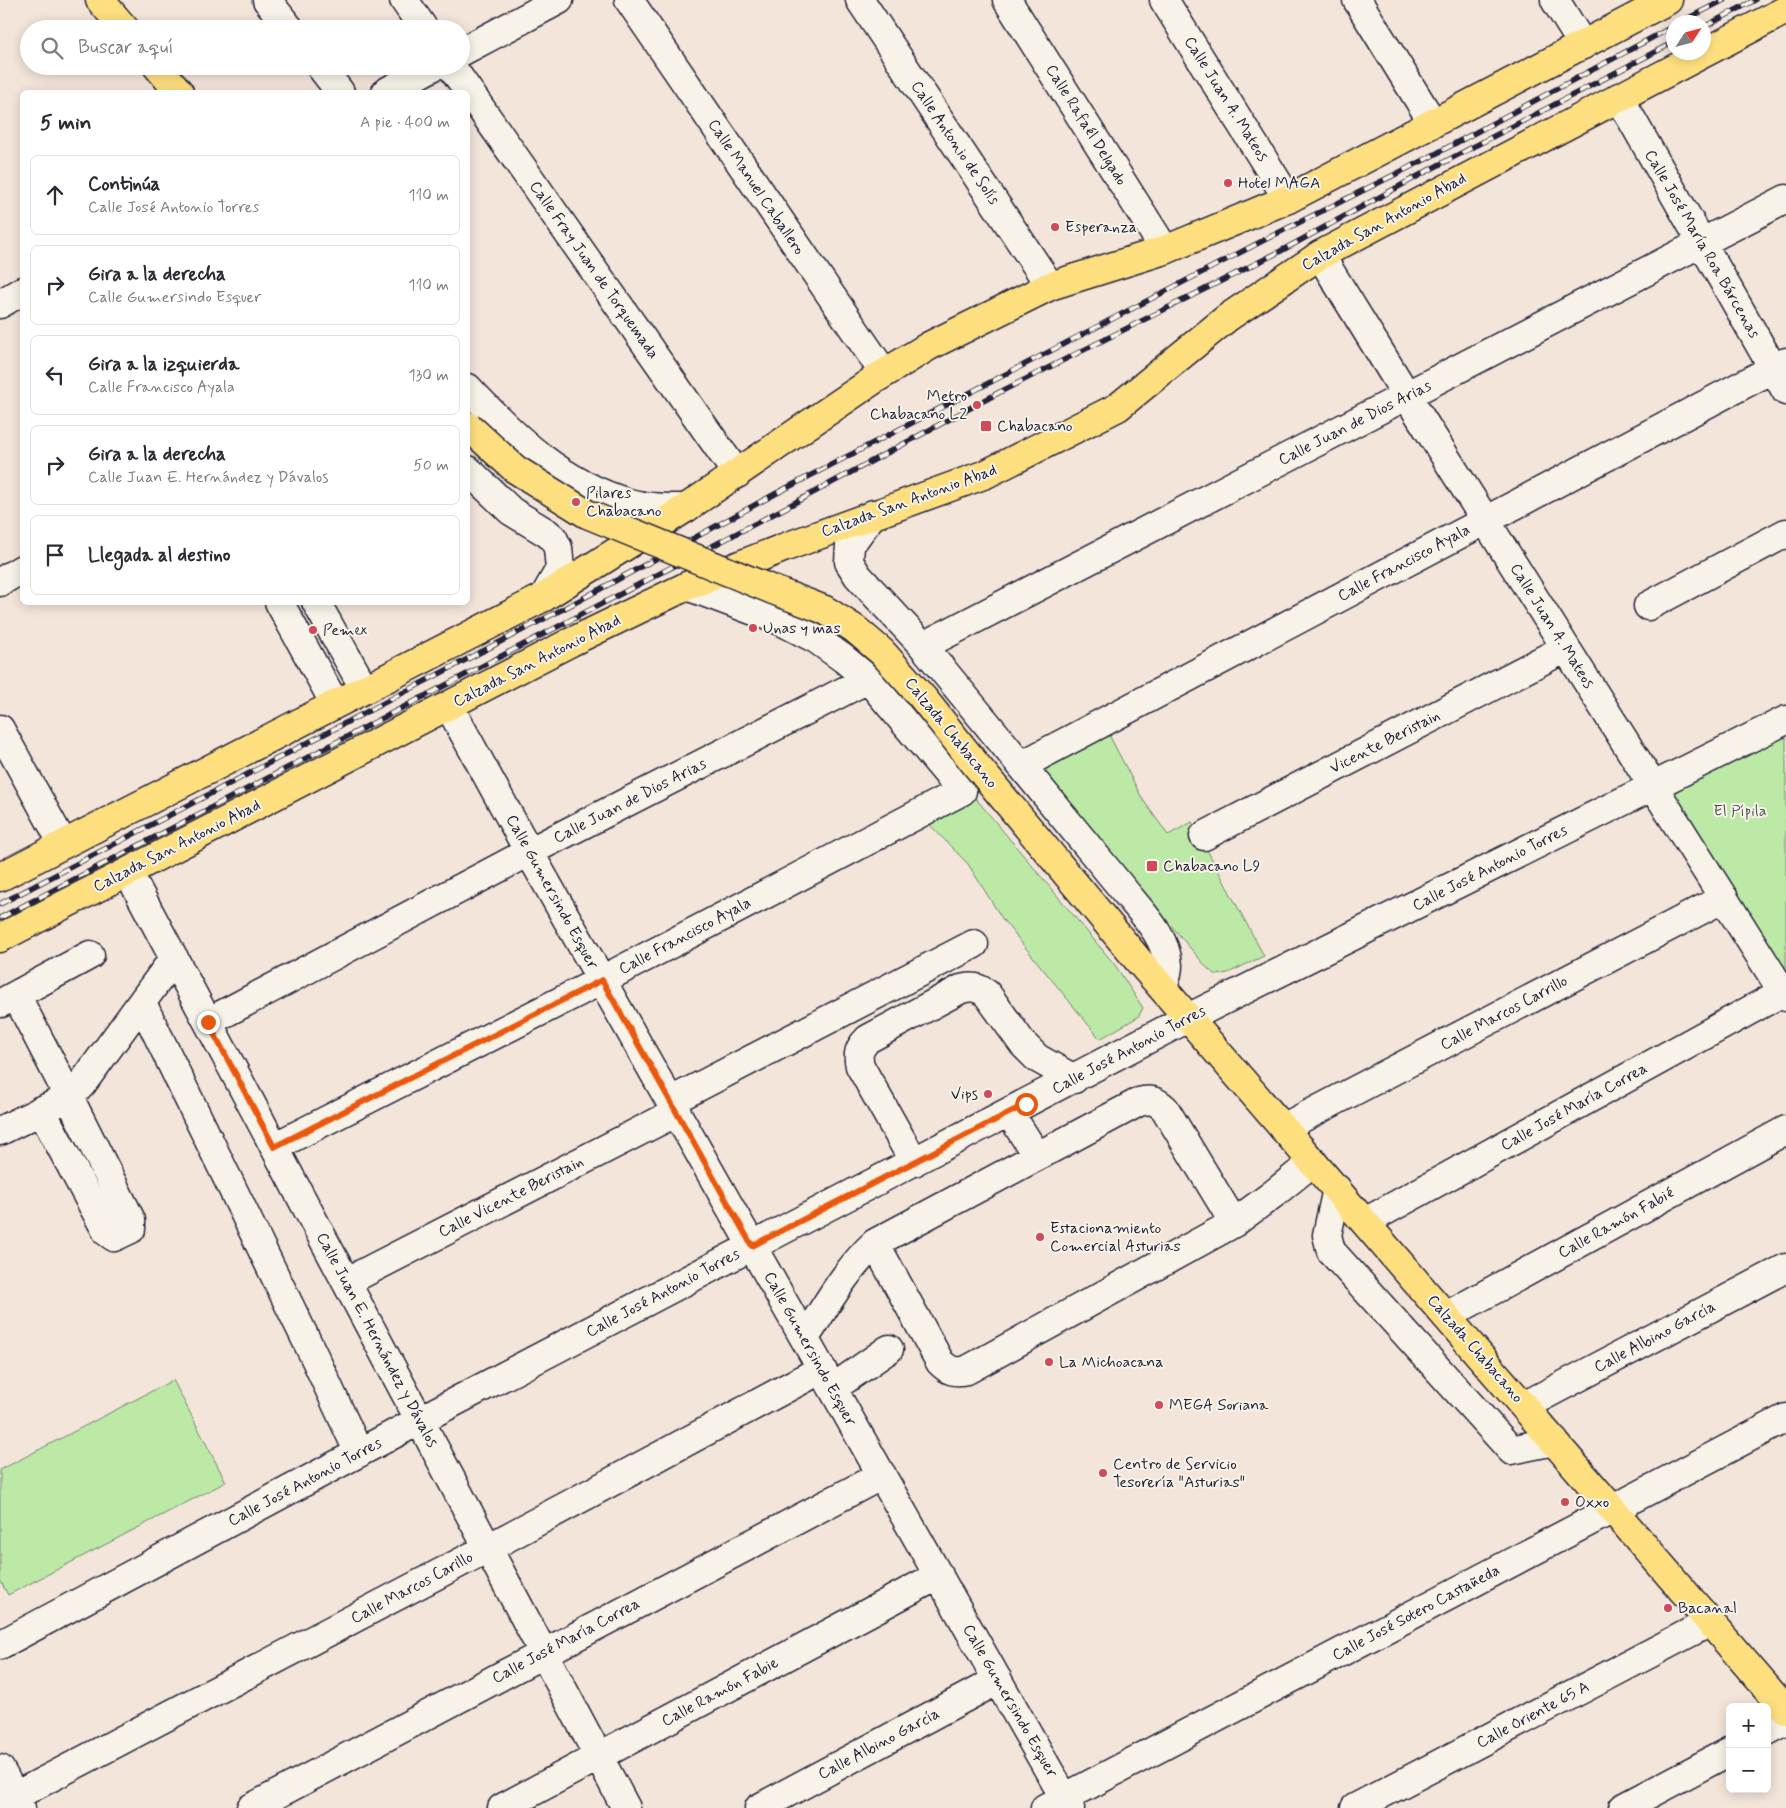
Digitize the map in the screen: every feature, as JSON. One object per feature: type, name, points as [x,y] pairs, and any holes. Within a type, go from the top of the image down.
[{"type":"main road","points":[[100,0],[117,20]]},
{"type":"main road","points":[[0,877],[544,597],[686,508],[884,373],[929,346],[1050,286],[1165,250],[1288,199],[1668,0]]},
{"type":"main road","name":"Calzada San Antonio Abad","points":[[0,938],[571,642],[687,586],[873,514],[986,474],[1118,407],[1227,318],[1320,255],[1786,10]]},
{"type":"main road","points":[[165,75],[177,90]]},
{"type":"main road","name":"Calzada Chabacano","points":[[470,428],[515,470],[587,514],[825,610],[855,629],[882,652],[923,698],[1138,960],[1786,1710]]},
{"type":"street","points":[[267,0],[283,20]]},
{"type":"street","points":[[404,0],[418,20]]},
{"type":"street","points":[[470,47],[559,0]]},
{"type":"street","name":"Calle Manuel Caballero","points":[[629,0],[884,373]]},
{"type":"street","name":"Calle Antonio de Solís","points":[[860,0],[1050,286]]},
{"type":"street","name":"Calle Rafaél Delgado","points":[[1007,0],[1165,250]]},
{"type":"street","name":"Calle Juan A. Mateos","points":[[1164,0],[1288,199]]},
{"type":"street","points":[[1357,0],[1433,123]]},
{"type":"street","points":[[1555,0],[1583,45]]},
{"type":"street","points":[[327,75],[338,90]]},
{"type":"street","points":[[390,90],[417,75]]},
{"type":"street","name":"Calle Fray Juan de Torquemada","points":[[456,75],[467,90]]},
{"type":"street","name":"Calle Fray Juan de Torquemada","points":[[470,94],[737,474]]},
{"type":"street","name":"Calle José María Roa Bárcenas","points":[[1619,97],[1702,243],[1782,374]]},
{"type":"street","name":"Calle Juan de Dios Arias","points":[[923,646],[1786,199]]},
{"type":"street","name":"Calle Juan A. Mateos","points":[[1320,255],[1785,994]]},
{"type":"street","points":[[0,304],[20,292]]},
{"type":"street","name":"Calle Francisco Ayala","points":[[1022,765],[1485,520],[1782,374]]},
{"type":"street","points":[[470,390],[490,412],[540,457],[573,480],[630,503],[657,507],[686,508]]},
{"type":"street","points":[[470,472],[511,511],[553,538],[558,548],[560,569],[544,597]]},
{"type":"street","name":"Calzada Chabacano","points":[[873,514],[850,545],[849,562],[858,576],[923,646],[1153,927],[1165,947],[1168,967],[1163,988]]},
{"type":"street","points":[[1648,606],[1786,534]]},
{"type":"street","points":[[0,582],[20,570]]},
{"type":"street","name":"Calzada Chabacano","points":[[687,586],[781,621],[816,639],[844,659],[868,679],[962,792]]},
{"type":"street","points":[[281,605],[335,704]]},
{"type":"street","points":[[318,605],[364,688]]},
{"type":"street","name":"Vicente Beristain","points":[[1204,836],[1566,648]]},
{"type":"street","name":"Calle Juan de Dios Arias","points":[[208,1022],[529,852],[868,679]]},
{"type":"street","name":"Calle Gumersindo Esquer","points":[[449,706],[529,852],[998,1680],[1060,1805]]},
{"type":"street","name":"Calle José Antonio Torres","points":[[0,1644],[420,1420],[1188,1018],[1786,720]]},
{"type":"street","points":[[0,730],[63,844]]},
{"type":"street","name":"Calle Francisco Ayala","points":[[274,1147],[602,980],[962,792]]},
{"type":"street","name":"Calle Juan E. Hernández y Dávalos","points":[[128,872],[626,1808]]},
{"type":"street","name":"Calle Marcos Carrillo","points":[[1283,1128],[1724,898]]},
{"type":"street","name":"Calle Vicente Beristain","points":[[346,1282],[974,944]]},
{"type":"street","points":[[41,1110],[107,1232],[114,1237],[127,1232],[131,1229],[131,1220],[69,1096],[8,999],[90,955]]},
{"type":"street","points":[[0,1131],[69,1096],[82,1084],[174,958]]},
{"type":"street","points":[[914,1162],[860,1066],[858,1056],[860,1046],[868,1039],[961,988],[970,986],[980,988],[987,994],[1023,1044],[1037,1058],[1074,1079]]},
{"type":"street","name":"Calle José María Correa","points":[[1365,1222],[1785,994]]},
{"type":"street","points":[[142,1003],[314,1356],[359,1453]]},
{"type":"street","points":[[805,1338],[851,1269],[862,1255],[876,1243],[1139,1102],[1148,1099],[1158,1102],[1165,1109],[1230,1216]]},
{"type":"street","points":[[1018,1108],[1045,1152]]},
{"type":"street","name":"Calle Ramón Fabié","points":[[1446,1316],[1786,1130]]},
{"type":"street","points":[[876,1243],[940,1362],[948,1370],[957,1373],[967,1370],[1230,1216],[1272,1195],[1308,1156]]},
{"type":"street","points":[[1337,1189],[1328,1235],[1331,1251],[1511,1450],[1554,1441]]},
{"type":"street","name":"Calle Albino García","points":[[1524,1406],[1786,1268]]},
{"type":"street","name":"Calle Marcos Carillo","points":[[12,1803],[488,1548],[889,1349]]},
{"type":"street","name":"Calle José Sotero Castañeda","points":[[1060,1805],[1612,1509],[1786,1418]]},
{"type":"street","name":"Calle José María Correa","points":[[251,1808],[882,1475]]},
{"type":"street","name":"Calle Ramón Fabie","points":[[502,1808],[939,1575]]},
{"type":"street","name":"Calle Oriente 65 A","points":[[1355,1808],[1710,1622]]},
{"type":"street","name":"Calle Albino García","points":[[759,1808],[998,1680]]},
{"type":"street","points":[[1771,1729],[1786,1721]]},
{"type":"street","points":[[1624,1808],[1726,1753]]},
{"type":"street","points":[[0,1769],[12,1803]]},
{"type":"green space","points":[[1106,729],[1143,800],[1168,835],[1192,822],[1264,956],[1228,973],[1217,975],[1209,970],[1047,780],[1046,767]]},
{"type":"green space","name":"El Pípila","points":[[1786,736],[1786,971],[1676,797],[1676,792],[1677,789]]},
{"type":"green space","points":[[967,788],[1115,965],[1143,1008],[1138,1017],[1100,1039],[1003,920],[968,864],[928,823]]},
{"type":"green space","points":[[173,1380],[226,1482],[8,1595],[0,1580],[0,1470]]},
{"type":"railway","points":[[1695,15],[1724,0]]},
{"type":"railway","points":[[1711,23],[1755,0]]},
{"type":"railway","points":[[0,904],[580,600],[775,494],[1270,237],[1426,159],[1666,30]]},
{"type":"railway","points":[[0,918],[783,509],[998,393],[1279,252],[1431,169],[1666,46]]},
{"type":"place","name":"Hotel MAGA","points":[[1228,183]]},
{"type":"place","name":"Esperanza","points":[[1055,227]]},
{"type":"place","name":"Metro Chabacano L2","points":[[977,405]]},
{"type":"place","name":"Chabacano","points":[[986,426]]},
{"type":"place","name":"Pilares Chabacano","points":[[576,502]]},
{"type":"place","name":"Unas y mas","points":[[753,628]]},
{"type":"place","name":"Pemex","points":[[313,630]]},
{"type":"place","name":"Chabacano L9","points":[[1152,866]]},
{"type":"place","name":"Vips","points":[[988,1094]]},
{"type":"place","name":"Estacionamiento Comercial Asturias","points":[[1040,1237]]},
{"type":"place","name":"La Michoacana","points":[[1049,1362]]},
{"type":"place","name":"MEGA Soriana","points":[[1159,1405]]},
{"type":"place","name":"Centro de Servicio Tesorería \"Asturias\"","points":[[1103,1473]]},
{"type":"place","name":"Oxxo","points":[[1565,1502]]},
{"type":"place","name":"Bacanal","points":[[1668,1608]]},
{"type":"route","points":[[208,1022],[274,1147],[602,980],[752,1246],[1026,1104]]}]
